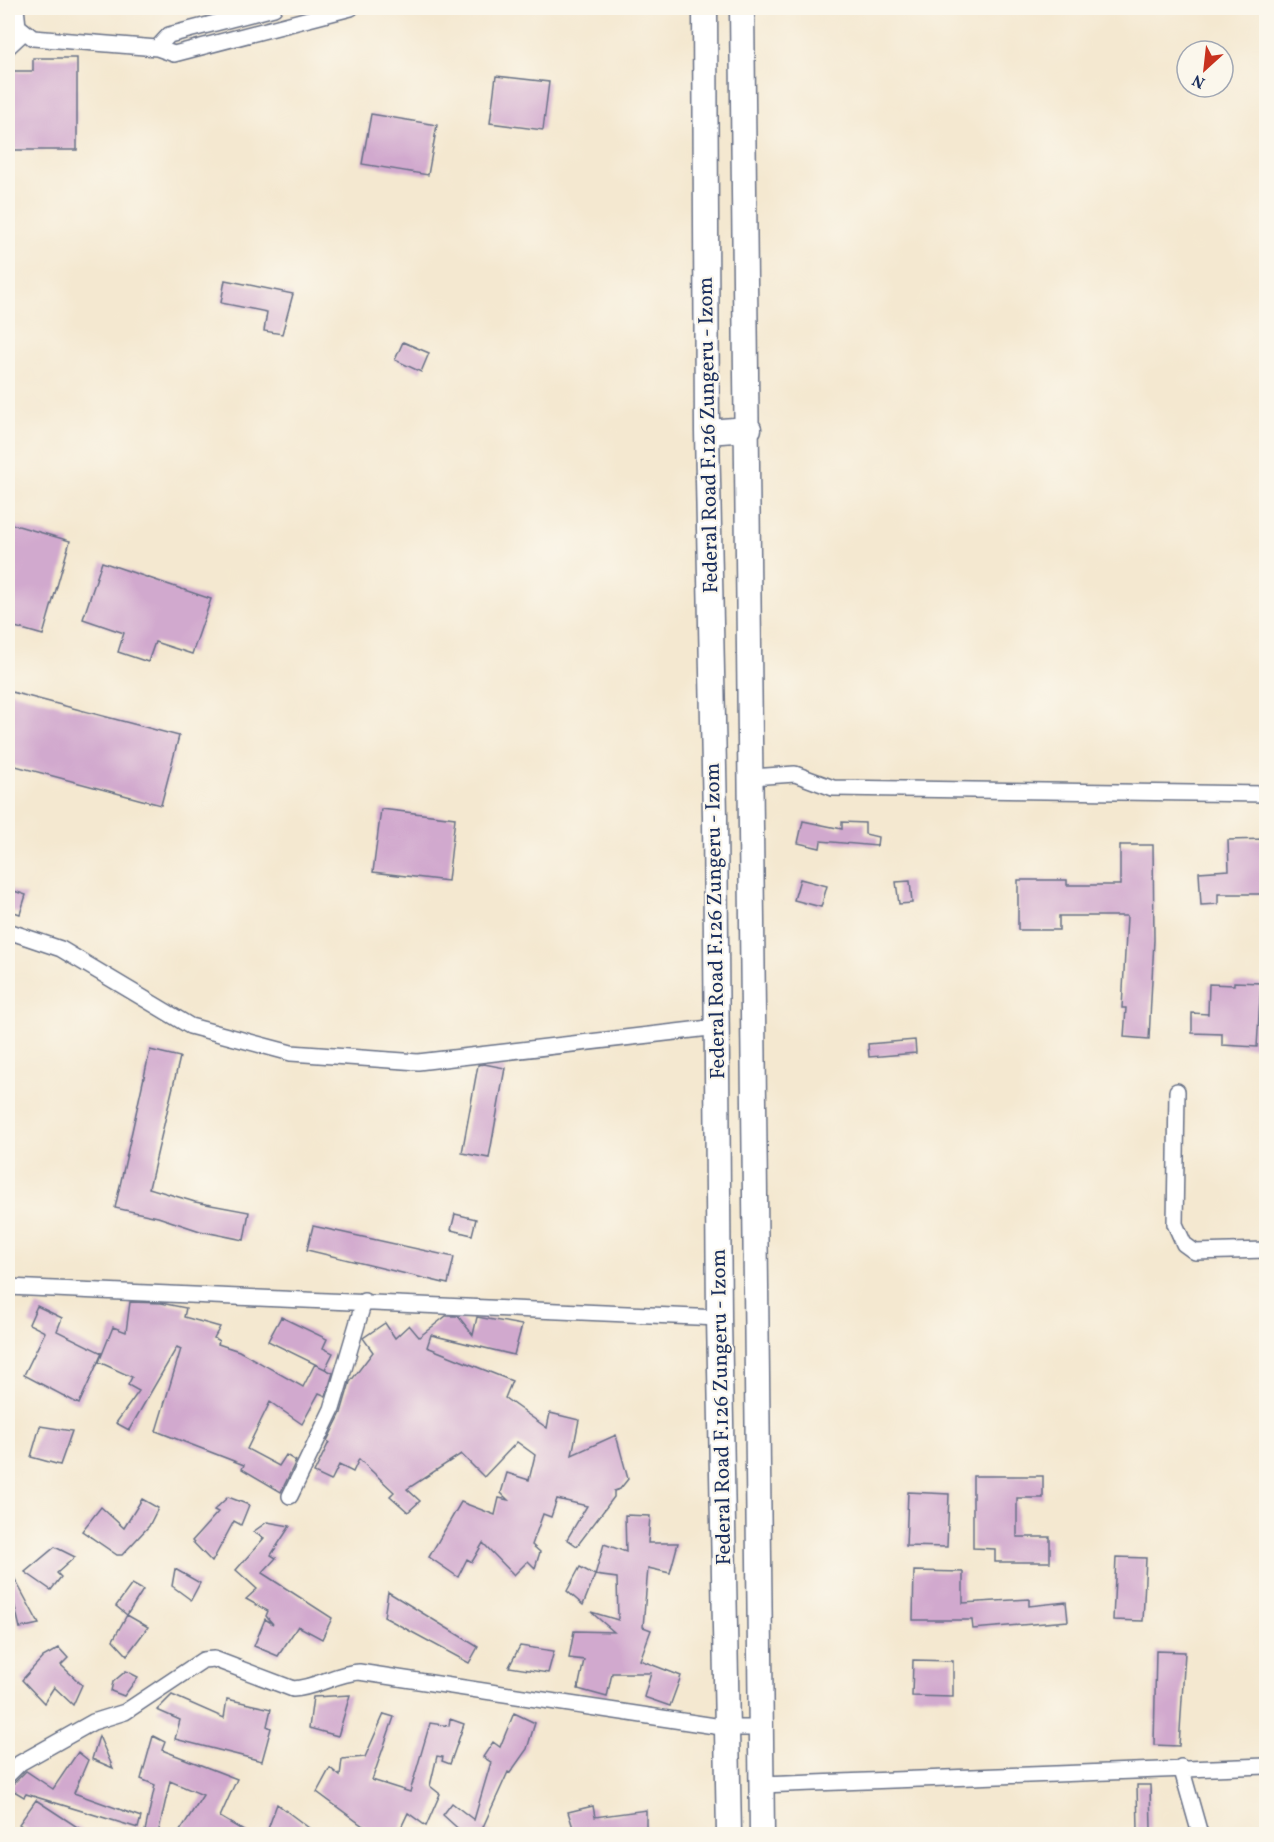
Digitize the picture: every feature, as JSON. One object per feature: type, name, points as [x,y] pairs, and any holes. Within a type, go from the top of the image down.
[{"type":"main road","name":"Federal Road F.126 Zungeru - Izom","points":[[705,8],[707,432],[718,1027],[719,1318],[729,1834]]},
{"type":"main road","name":"Federal Road F.126 Zungeru - Izom","points":[[742,8],[762,1834]]},
{"type":"main road","points":[[707,432],[748,429]]},
{"type":"street","points":[[16,8],[18,26],[23,33],[33,38],[157,48],[174,54],[351,8]]},
{"type":"street","points":[[157,48],[169,35],[246,11],[274,8]]},
{"type":"street","points":[[246,11],[252,33]]},
{"type":"street","points":[[8,47],[23,33]]},
{"type":"street","points":[[752,777],[795,774],[832,788],[1266,794]]},
{"type":"street","points":[[8,931],[62,949],[190,1026],[291,1053],[418,1062],[718,1027]]},
{"type":"street","points":[[1177,1090],[1175,1224],[1184,1244],[1195,1252],[1266,1250]]},
{"type":"street","points":[[8,1287],[719,1318]]},
{"type":"street","points":[[290,1496],[332,1409],[364,1301]]},
{"type":"street","points":[[8,1774],[21,1763],[93,1722],[126,1712],[203,1660],[214,1659],[293,1689],[303,1688],[344,1672],[359,1672],[728,1728],[760,1728]]},
{"type":"street","points":[[761,1785],[1181,1767],[1266,1766]]},
{"type":"street","points":[[1181,1767],[1200,1834]]},
{"type":"building","points":[[33,58],[77,58],[77,150],[8,150],[8,71],[33,71]]},
{"type":"building","points":[[496,76],[549,82],[543,130],[490,123]]},
{"type":"building","points":[[371,114],[437,125],[428,175],[362,164]]},
{"type":"building","points":[[225,280],[293,294],[282,334],[264,331],[267,312],[221,303]]},
{"type":"building","points":[[403,342],[429,353],[421,372],[395,360]]},
{"type":"building","points":[[8,523],[70,541],[43,635],[8,625]]},
{"type":"building","points":[[102,562],[211,599],[192,654],[155,642],[148,662],[118,652],[124,633],[83,619]]},
{"type":"building","points":[[8,691],[179,736],[161,805],[8,764]]},
{"type":"building","points":[[381,809],[455,818],[448,881],[373,872]]},
{"type":"building","points":[[803,821],[842,829],[842,822],[865,823],[865,834],[878,837],[877,846],[821,841],[820,848],[798,843]]},
{"type":"building","points":[[1266,839],[1266,894],[1218,894],[1218,904],[1201,905],[1199,872],[1229,870],[1228,840]]},
{"type":"building","points":[[1120,845],[1153,845],[1154,940],[1149,1039],[1124,1037],[1126,1008],[1122,1008],[1127,916],[1059,916],[1059,930],[1018,930],[1018,880],[1067,880],[1067,885],[1120,885]]},
{"type":"building","points":[[800,879],[827,886],[821,907],[794,900]]},
{"type":"building","points":[[910,881],[912,903],[899,904],[896,882]]},
{"type":"building","points":[[8,889],[26,895],[20,914],[8,910]]},
{"type":"building","points":[[1234,982],[1261,983],[1257,1047],[1222,1045],[1222,1034],[1192,1033],[1192,1013],[1208,1014],[1209,984],[1234,985]]},
{"type":"building","points":[[915,1040],[916,1053],[869,1057],[868,1044]]},
{"type":"building","points":[[150,1050],[180,1057],[149,1188],[195,1202],[249,1212],[244,1240],[200,1231],[158,1217],[115,1208]]},
{"type":"building","points":[[478,1065],[505,1068],[489,1158],[462,1153]]},
{"type":"building","points":[[455,1214],[476,1219],[472,1235],[451,1230]]},
{"type":"building","points":[[313,1226],[454,1257],[448,1284],[307,1250]]},
{"type":"building","points":[[130,1302],[161,1303],[186,1308],[184,1317],[220,1327],[214,1338],[219,1341],[218,1344],[239,1351],[303,1387],[315,1364],[333,1373],[326,1396],[319,1393],[302,1424],[270,1402],[247,1449],[279,1466],[286,1455],[296,1461],[281,1492],[242,1469],[244,1465],[156,1431],[181,1349],[177,1347],[129,1430],[116,1423],[139,1391],[128,1385],[132,1377],[99,1362],[113,1327],[126,1332]]},
{"type":"building","points":[[37,1306],[62,1318],[57,1331],[102,1353],[79,1404],[24,1375],[45,1332],[29,1324]]},
{"type":"building","points":[[446,1316],[458,1316],[473,1335],[477,1317],[522,1325],[514,1355],[431,1335],[427,1347],[512,1381],[505,1398],[547,1428],[550,1413],[579,1420],[572,1455],[616,1435],[628,1479],[620,1489],[614,1491],[614,1497],[577,1546],[567,1539],[587,1506],[557,1499],[551,1517],[543,1514],[532,1545],[540,1552],[535,1568],[528,1561],[514,1575],[483,1543],[472,1562],[467,1559],[458,1577],[429,1557],[461,1502],[495,1515],[499,1498],[508,1500],[501,1493],[507,1473],[529,1480],[535,1455],[517,1442],[484,1477],[461,1454],[407,1489],[420,1501],[408,1512],[390,1496],[394,1492],[359,1459],[353,1472],[339,1465],[331,1481],[314,1473],[341,1413],[350,1382],[373,1352],[363,1338],[385,1323],[395,1338],[409,1325],[419,1337]]},
{"type":"building","points":[[281,1317],[327,1339],[323,1348],[333,1353],[325,1369],[268,1341]]},
{"type":"building","points":[[40,1426],[72,1431],[60,1465],[31,1457]]},
{"type":"building","points":[[973,1476],[1043,1476],[1043,1498],[1017,1498],[1017,1537],[1050,1537],[1050,1562],[995,1562],[995,1549],[973,1548]]},
{"type":"building","points":[[908,1492],[949,1494],[947,1547],[906,1546]]},
{"type":"building","points":[[228,1497],[249,1505],[241,1525],[234,1521],[212,1562],[192,1541],[218,1512],[214,1510]]},
{"type":"building","points":[[142,1499],[158,1508],[149,1526],[122,1555],[117,1555],[82,1531],[101,1507],[124,1528]]},
{"type":"building","points":[[625,1515],[650,1516],[648,1543],[678,1543],[670,1573],[648,1568],[643,1627],[651,1630],[640,1660],[681,1676],[670,1706],[644,1697],[651,1673],[612,1673],[607,1697],[578,1689],[584,1660],[569,1658],[574,1631],[614,1632],[591,1612],[618,1620],[617,1578],[595,1575],[604,1544],[626,1552]]},
{"type":"building","points":[[267,1522],[290,1526],[271,1555],[276,1558],[262,1573],[332,1618],[322,1639],[298,1626],[278,1656],[254,1646],[265,1619],[273,1624],[266,1616],[268,1611],[246,1599],[257,1589],[236,1570],[264,1538],[253,1532]]},
{"type":"building","points":[[55,1547],[75,1557],[57,1573],[61,1577],[51,1590],[25,1572]]},
{"type":"building","points":[[1116,1557],[1146,1558],[1143,1621],[1113,1620]]},
{"type":"building","points":[[580,1567],[595,1575],[583,1605],[567,1591]]},
{"type":"building","points":[[175,1569],[200,1583],[191,1600],[172,1586]]},
{"type":"building","points":[[914,1571],[963,1572],[963,1603],[1029,1599],[1029,1606],[1066,1602],[1068,1621],[973,1629],[972,1620],[913,1620]]},
{"type":"building","points":[[11,1572],[39,1624],[20,1628],[8,1578],[8,1573]]},
{"type":"building","points":[[132,1584],[143,1590],[127,1615],[116,1606]]},
{"type":"building","points":[[388,1592],[478,1647],[469,1663],[384,1617]]},
{"type":"building","points":[[127,1615],[148,1627],[127,1655],[113,1640]]},
{"type":"building","points":[[520,1646],[554,1651],[548,1673],[509,1667]]},
{"type":"building","points":[[59,1648],[68,1658],[61,1665],[82,1685],[73,1705],[54,1687],[44,1703],[22,1680],[43,1657]]},
{"type":"building","points":[[1156,1651],[1185,1652],[1179,1746],[1154,1745]]},
{"type":"building","points":[[913,1660],[953,1661],[953,1697],[912,1696]]},
{"type":"building","points":[[126,1671],[138,1677],[124,1696],[111,1691],[113,1682]]},
{"type":"building","points":[[172,1695],[224,1718],[227,1699],[271,1709],[267,1726],[271,1728],[262,1761],[175,1739],[180,1720],[157,1710]]},
{"type":"building","points":[[350,1695],[338,1736],[309,1728],[313,1697]]},
{"type":"building","points":[[514,1713],[535,1723],[527,1749],[510,1773],[508,1772],[483,1827],[493,1834],[464,1834],[443,1815],[452,1803],[474,1820],[491,1762],[483,1757],[493,1742],[500,1747]]},
{"type":"building","points":[[384,1714],[394,1717],[372,1780],[410,1792],[430,1723],[449,1726],[450,1719],[464,1724],[450,1764],[442,1761],[443,1757],[437,1756],[430,1786],[440,1794],[426,1826],[408,1813],[398,1834],[380,1834],[363,1826],[317,1792],[330,1768],[340,1776],[342,1759],[365,1757]]},
{"type":"building","points":[[99,1736],[113,1768],[92,1759]]},
{"type":"building","points":[[153,1736],[165,1742],[162,1750],[237,1779],[220,1817],[249,1834],[178,1834],[203,1795],[170,1781],[158,1834],[145,1831],[155,1785],[141,1779]]},
{"type":"building","points":[[78,1752],[88,1760],[74,1793],[141,1817],[138,1828],[26,1794],[24,1797],[9,1788],[26,1771],[53,1789]]},
{"type":"building","points":[[1137,1785],[1150,1785],[1151,1829],[1138,1830]]},
{"type":"building","points":[[36,1800],[88,1834],[32,1834],[19,1824]]},
{"type":"building","points":[[277,1804],[317,1834],[276,1834],[268,1829]]},
{"type":"building","points":[[593,1806],[595,1817],[646,1810],[646,1829],[626,1834],[611,1834],[610,1832],[575,1834],[568,1812]]}]
